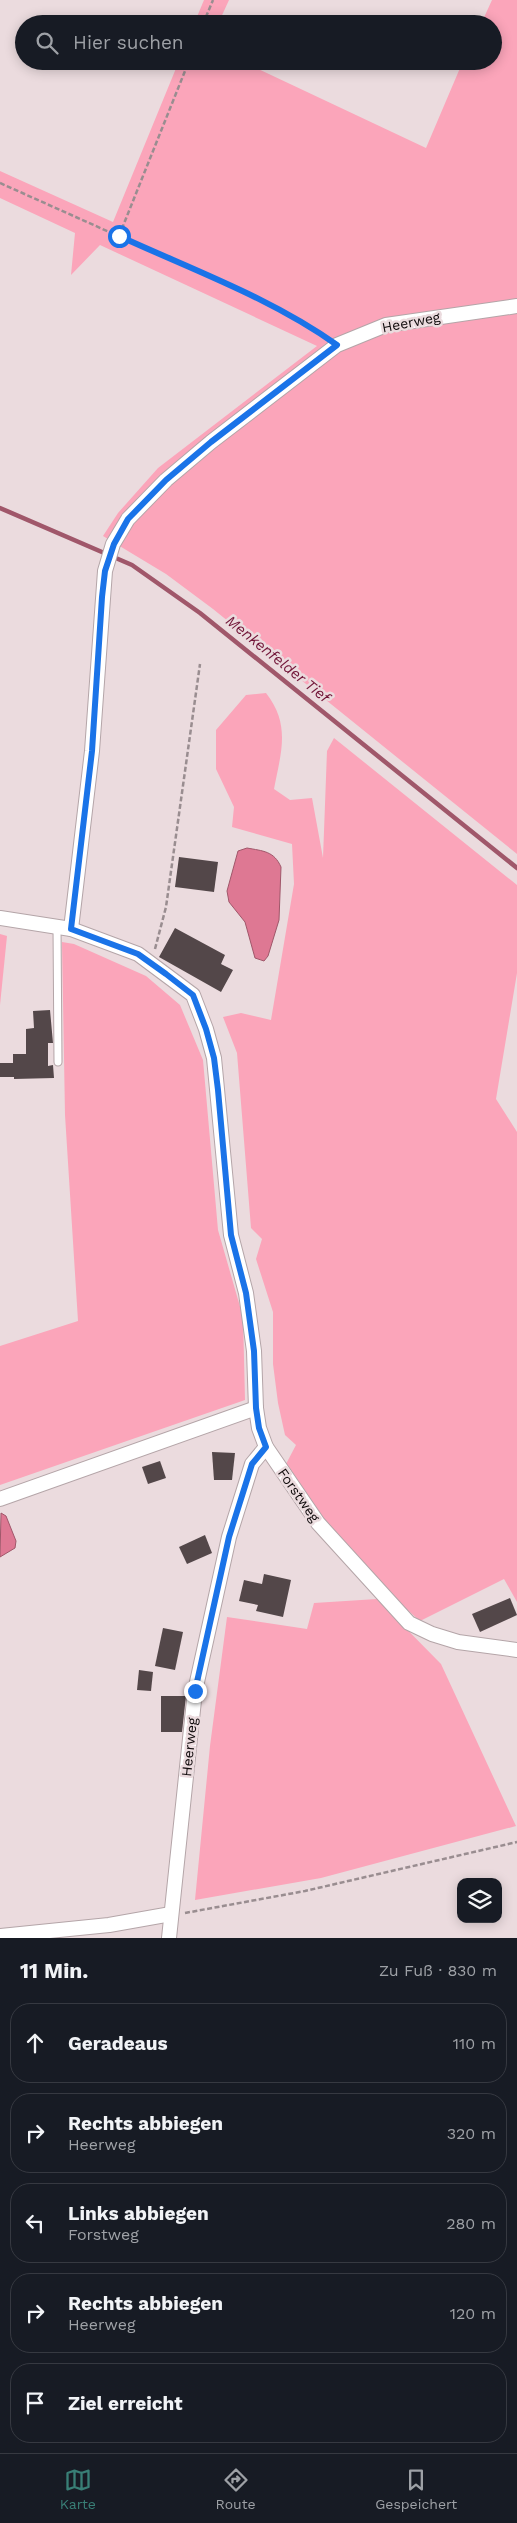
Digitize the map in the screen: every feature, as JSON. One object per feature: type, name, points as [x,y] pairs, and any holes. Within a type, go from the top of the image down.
[{"type":"street","name":"Heerweg","points":[[64,928],[92,751],[105,571],[114,544],[128,519],[166,480],[211,442],[337,345],[386,325],[517,306]]},
{"type":"street","name":"Forstweg","points":[[0,918],[64,928],[138,954],[193,995],[206,1029],[214,1058],[231,1235],[251,1320],[256,1408],[259,1428],[266,1447],[318,1523],[410,1623],[432,1634],[458,1642],[517,1650]]},
{"type":"street","points":[[0,1499],[256,1408]]},
{"type":"street","name":"Heerweg","points":[[169,1938],[195,1691],[229,1537],[252,1464],[266,1447]]},
{"type":"street","points":[[0,1936],[109,1925],[171,1914]]},
{"type":"lane","points":[[58,1062],[64,928]]},
{"type":"path","points":[[207,15],[213,0]]},
{"type":"path","points":[[119,236],[184,70]]},
{"type":"path","points":[[0,183],[272,305],[309,325],[337,345]]},
{"type":"path","points":[[151,964],[166,907],[200,664]]},
{"type":"path","points":[[171,1914],[305,1892],[517,1842]]},
{"type":"shaded area","points":[[204,0],[229,0],[222,15],[198,15]]},
{"type":"shaded area","points":[[492,0],[517,0],[517,854],[213,609],[166,574],[103,536],[118,513],[158,468],[317,346],[100,245],[71,275],[75,233],[0,198],[0,171],[113,222],[175,70],[260,70],[426,148],[459,70],[502,70],[502,15],[485,15]]},
{"type":"shaded area","points":[[266,693],[279,716],[282,739],[274,789],[290,800],[312,798],[323,858],[327,751],[334,738],[517,885],[517,973],[496,1099],[517,1132],[517,1602],[504,1579],[420,1621],[387,1592],[321,1518],[286,1464],[296,1445],[285,1435],[278,1403],[273,1364],[273,1312],[256,1259],[262,1239],[251,1228],[237,1053],[223,1017],[241,1013],[271,1020],[294,884],[292,844],[232,827],[234,807],[216,769],[216,730],[246,695]]},
{"type":"shaded area","points":[[247,848],[263,851],[271,855],[281,867],[279,920],[268,956],[264,961],[255,958],[245,922],[229,902],[227,891],[238,851]]},
{"type":"shaded area","points":[[0,934],[7,936],[0,1005]]},
{"type":"shaded area","points":[[62,942],[74,944],[146,976],[180,1005],[203,1060],[218,1230],[243,1317],[245,1400],[0,1485],[0,1346],[78,1321],[65,1115]]},
{"type":"shaded area","points":[[1,1513],[6,1516],[16,1541],[15,1548],[0,1557]]},
{"type":"shaded area","points":[[377,1599],[441,1664],[516,1826],[321,1878],[195,1900],[210,1746],[227,1617],[307,1629],[314,1603]]},
{"type":"building","points":[[179,857],[218,862],[214,892],[175,887]]},
{"type":"building","points":[[175,928],[225,955],[221,964],[233,970],[221,992],[159,957]]},
{"type":"building","points":[[50,1010],[53,1043],[48,1043],[48,1066],[53,1065],[54,1078],[14,1079],[14,1077],[0,1077],[0,1063],[13,1063],[13,1054],[26,1054],[26,1029],[34,1028],[33,1011]]},
{"type":"building","points":[[212,1452],[235,1453],[232,1480],[214,1480]]},
{"type":"building","points":[[160,1461],[166,1478],[148,1484],[142,1467]]},
{"type":"building","points":[[205,1535],[212,1553],[187,1564],[179,1547]]},
{"type":"building","points":[[264,1574],[291,1580],[283,1617],[256,1611],[258,1605],[239,1601],[244,1580],[262,1584]]},
{"type":"building","points":[[510,1598],[517,1615],[480,1632],[472,1614]]},
{"type":"building","points":[[163,1628],[183,1632],[175,1670],[155,1666]]},
{"type":"building","points":[[139,1670],[153,1672],[151,1691],[137,1690]]},
{"type":"building","points":[[161,1696],[186,1696],[182,1732],[161,1732]]},
{"type":"waterway","name":"Menkenfelder Tief","points":[[0,508],[132,565],[200,613],[517,868]]},
{"type":"route","points":[[119,236],[272,305],[309,325],[337,345],[211,442],[166,480],[128,519],[114,544],[105,571],[102,597],[92,751],[71,929],[138,954],[166,974],[193,995],[206,1029],[214,1058],[218,1090],[231,1235],[251,1320],[256,1408],[259,1428],[266,1447],[252,1464],[229,1537],[195,1691]]}]
